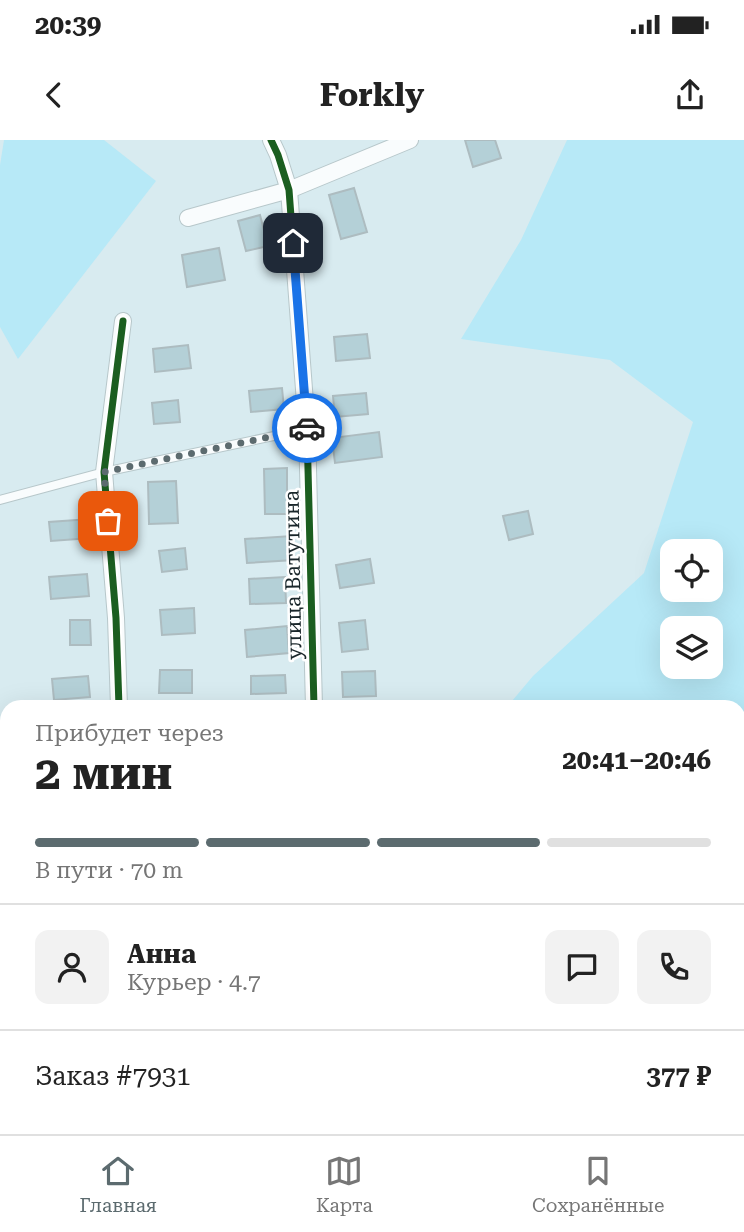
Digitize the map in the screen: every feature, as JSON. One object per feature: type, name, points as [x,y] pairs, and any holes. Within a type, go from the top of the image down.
[{"type":"street","name":"улица Ватутина","points":[[271,140],[289,190],[307,429],[314,700]]},
{"type":"street","points":[[188,218],[289,190],[410,140]]},
{"type":"street","points":[[119,700],[116,618],[104,472],[123,321]]},
{"type":"lane","points":[[0,500],[104,472],[307,429]]},
{"type":"shaded area","points":[[4,140],[104,140],[156,181],[18,359],[0,327],[0,165]]},
{"type":"shaded area","points":[[567,140],[744,140],[744,700],[513,700],[533,676],[644,573],[693,422],[610,360],[461,339],[521,240]]},
{"type":"building","points":[[465,140],[495,140],[501,158],[473,167]]},
{"type":"building","points":[[354,188],[367,232],[341,239],[329,195]]},
{"type":"building","points":[[260,215],[268,246],[246,251],[238,221]]},
{"type":"building","points":[[219,248],[225,280],[187,287],[182,255]]},
{"type":"building","points":[[367,334],[370,358],[336,361],[334,337]]},
{"type":"building","points":[[188,345],[191,368],[155,372],[153,349]]},
{"type":"building","points":[[282,388],[284,409],[251,412],[249,391]]},
{"type":"building","points":[[366,393],[368,414],[335,417],[333,396]]},
{"type":"building","points":[[178,400],[180,422],[154,424],[152,403]]},
{"type":"building","points":[[379,432],[382,457],[335,463],[332,438]]},
{"type":"building","points":[[287,468],[287,514],[265,514],[264,469]]},
{"type":"building","points":[[176,481],[178,523],[149,524],[148,482]]},
{"type":"building","points":[[528,511],[533,534],[509,540],[503,516]]},
{"type":"building","points":[[90,519],[91,538],[51,541],[49,522]]},
{"type":"building","points":[[292,536],[294,560],[247,563],[245,539]]},
{"type":"building","points":[[185,548],[187,569],[162,572],[159,551]]},
{"type":"building","points":[[370,559],[374,583],[340,588],[336,565]]},
{"type":"building","points":[[87,574],[89,596],[51,599],[49,577]]},
{"type":"building","points":[[285,577],[286,603],[250,604],[249,579]]},
{"type":"building","points":[[194,608],[195,633],[162,635],[160,610]]},
{"type":"building","points":[[70,620],[90,620],[91,645],[70,645]]},
{"type":"building","points":[[365,620],[368,649],[342,652],[339,623]]},
{"type":"building","points":[[287,626],[289,653],[247,657],[245,630]]},
{"type":"building","points":[[160,670],[192,670],[192,693],[159,693]]},
{"type":"building","points":[[375,671],[376,696],[343,697],[342,672]]},
{"type":"building","points":[[285,675],[286,693],[251,694],[251,676]]},
{"type":"building","points":[[88,676],[90,697],[54,700],[52,679]]},
{"type":"cycle path","points":[[271,140],[289,190],[307,429],[314,700]]},
{"type":"cycle path","points":[[119,700],[116,618],[104,472],[123,321]]},
{"type":"way so far","points":[[108,521],[104,472],[307,428]]},
{"type":"route","points":[[293,243],[307,428]]}]
